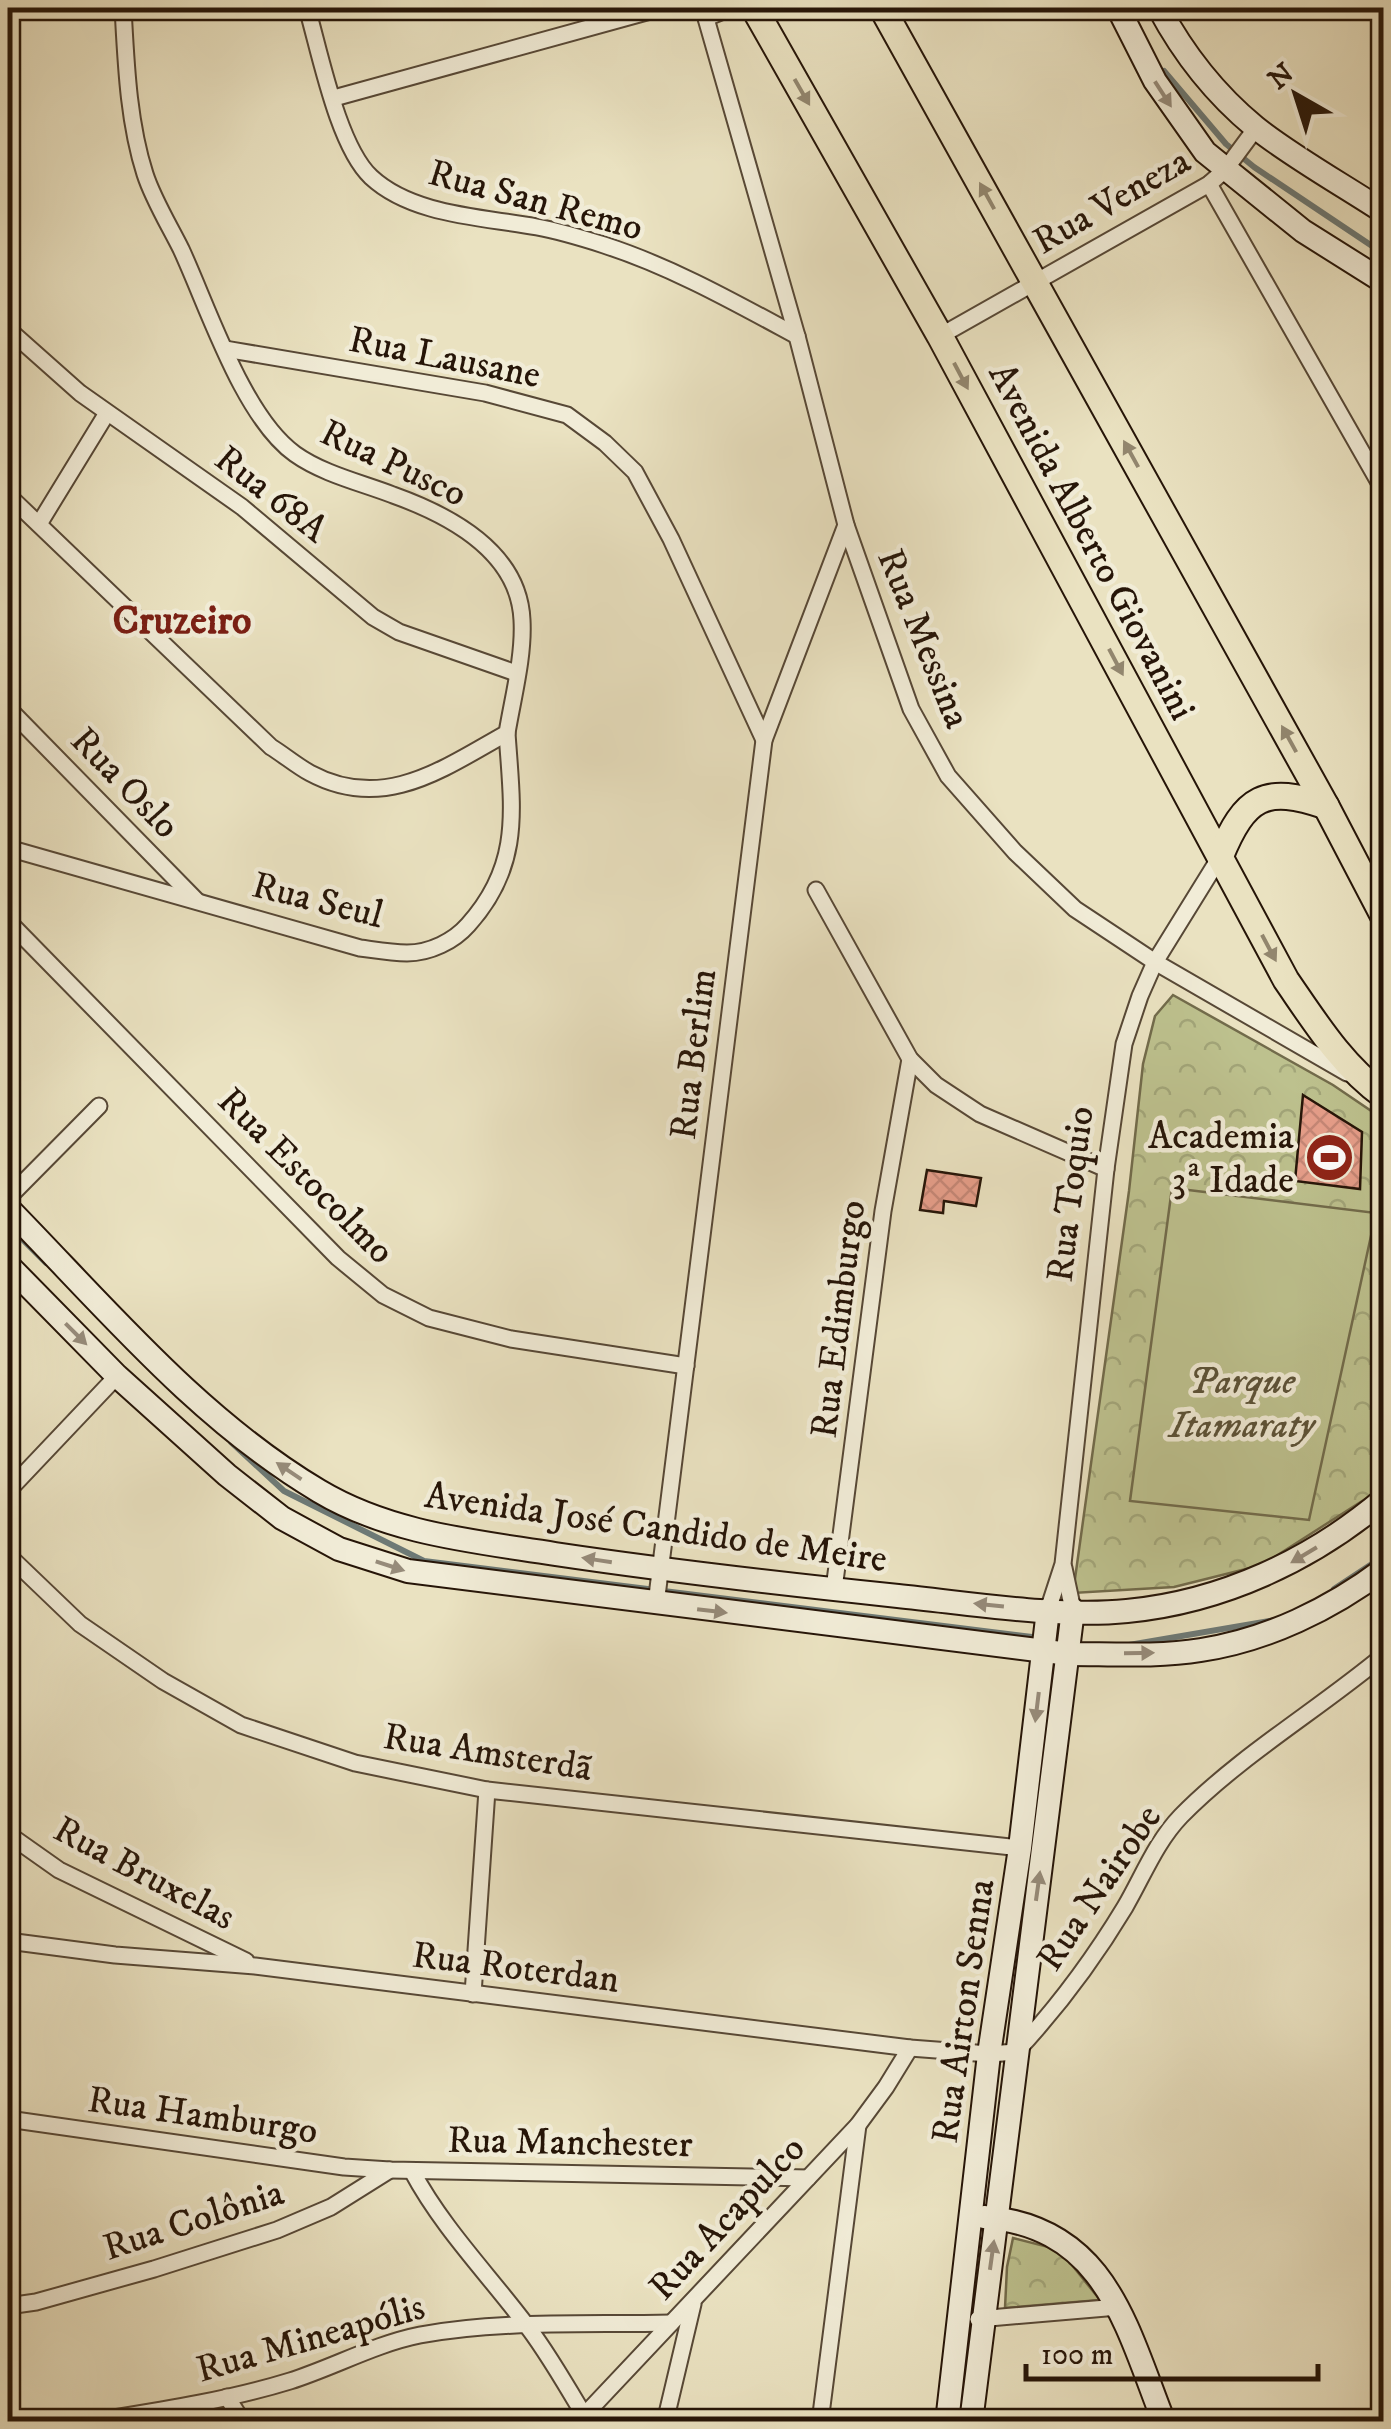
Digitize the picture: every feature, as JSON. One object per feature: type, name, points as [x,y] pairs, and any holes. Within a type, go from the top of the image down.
[{"type":"main road","name":"Avenida Alberto Giovanini","points":[[754,8],[940,336],[1286,980],[1327,1040],[1375,1090]]},
{"type":"main road","name":"Avenida Alberto Giovanini","points":[[882,8],[1326,806],[1384,918]]},
{"type":"main road","points":[[1220,857],[1233,825],[1253,804],[1274,794],[1326,806]]},
{"type":"street","name":"Rua Pusco","points":[[124,8],[125,55],[145,176],[225,349],[268,427],[295,454],[411,501],[463,527],[493,553],[514,584],[522,619],[507,733]]},
{"type":"street","name":"Rua San Remo","points":[[308,8],[350,149],[369,176],[394,195],[449,211],[542,228],[644,259],[797,336]]},
{"type":"street","points":[[334,98],[661,8]]},
{"type":"street","name":"Rua Messina","points":[[730,8],[704,13],[797,336],[846,525],[911,710],[948,776],[1014,852],[1075,910],[1155,962],[1375,1090]]},
{"type":"street","points":[[1118,8],[1163,94],[1190,134],[1234,157],[1384,212]]},
{"type":"street","points":[[1159,8],[1210,85],[1234,157],[1384,491]]},
{"type":"street","points":[[1234,157],[1303,231],[1384,282]]},
{"type":"street","name":"Rua Veneza","points":[[940,336],[1234,157]]},
{"type":"street","name":"Rua 68A","points":[[8,330],[107,413],[242,507],[374,618],[400,632],[516,673]]},
{"type":"street","name":"Rua Lausane","points":[[225,349],[485,394],[567,415],[635,472],[671,539],[764,740]]},
{"type":"street","points":[[39,524],[107,413]]},
{"type":"street","points":[[8,496],[271,747],[312,774],[345,787],[382,789],[422,780],[507,733]]},
{"type":"street","name":"Rua Berlim","points":[[658,1586],[764,740],[846,525]]},
{"type":"street","name":"Rua Oslo","points":[[8,708],[198,902]]},
{"type":"street","name":"Rua Seul","points":[[8,848],[360,948],[410,953],[454,940],[490,900],[504,869],[513,817],[507,733]]},
{"type":"street","name":"Rua Toquio","points":[[1048,1610],[1063,1564],[1106,1169],[1124,1044],[1155,962],[1220,857]]},
{"type":"street","points":[[816,890],[910,1059],[936,1086],[980,1114],[1106,1169]]},
{"type":"street","name":"Rua Estocolmo","points":[[8,920],[338,1258],[383,1294],[429,1318],[511,1339],[686,1366]]},
{"type":"street","name":"Rua Edimburgo","points":[[834,1590],[883,1211],[910,1059]]},
{"type":"street","points":[[8,1198],[99,1106]]},
{"type":"street","name":"Avenida José Candido de Meire","points":[[8,1208],[212,1414],[320,1492],[382,1522],[658,1586],[1043,1654],[1186,1652],[1249,1638],[1299,1621],[1356,1589],[1384,1568]]},
{"type":"street","name":"Avenida José Candido de Meire","points":[[8,1265],[117,1376],[227,1475],[282,1518],[339,1549],[408,1571],[658,1586],[834,1590],[1048,1610],[1126,1611],[1236,1586],[1288,1564],[1353,1525],[1384,1499]]},
{"type":"street","points":[[8,1491],[117,1376]]},
{"type":"street","name":"Rua Amsterdã","points":[[8,1554],[80,1624],[162,1682],[241,1724],[355,1762],[487,1790],[1020,1848]]},
{"type":"street","name":"Rua Toquio","points":[[1016,2052],[1069,1654],[1073,1610],[1063,1564]]},
{"type":"street","name":"Rua Airton Senna","points":[[971,2422],[970,2216],[1048,1610]]},
{"type":"street","name":"Rua Nairobe","points":[[1016,2052],[1082,1975],[1127,1904],[1155,1850],[1181,1817],[1384,1655]]},
{"type":"street","points":[[473,1994],[487,1790]]},
{"type":"street","name":"Rua Bruxelas","points":[[8,1834],[59,1870],[254,1966]]},
{"type":"street","name":"Rua Roterdan","points":[[8,1941],[254,1966],[910,2048],[989,2054],[1016,2052]]},
{"type":"street","name":"Rua Acapulco","points":[[581,2418],[858,2124],[910,2048]]},
{"type":"street","name":"Rua Airton Senna","points":[[947,2422],[998,2218],[1016,2052]]},
{"type":"street","name":"Rua Hamburgo","points":[[8,2120],[390,2170]]},
{"type":"street","points":[[820,2422],[858,2124]]},
{"type":"street","name":"Rua Manchester","points":[[390,2170],[808,2178]]},
{"type":"street","name":"Rua Colônia","points":[[8,2306],[36,2302],[154,2269],[277,2230],[331,2206],[390,2170]]},
{"type":"street","points":[[412,2171],[452,2234],[527,2326],[581,2418]]},
{"type":"street","points":[[970,2216],[998,2218],[1032,2228],[1060,2241],[1088,2262],[1118,2306],[1164,2422]]},
{"type":"street","points":[[666,2422],[694,2301]]},
{"type":"street","points":[[972,2319],[1118,2306]]},
{"type":"street","name":"Rua Mineapólis","points":[[89,2422],[227,2398],[290,2381],[420,2335],[527,2326],[670,2323]]},
{"type":"street","points":[[227,2398],[243,2422]]},
{"type":"green space","name":"Parque Itamaraty","points":[[1173,995],[1333,1085],[1383,1119],[1383,1475],[1370,1496],[1262,1565],[1174,1587],[1073,1593],[1143,1064],[1155,1016]]},
{"type":"green space","points":[[1172,1188],[1376,1213],[1309,1520],[1130,1501]]},
{"type":"green space","points":[[1013,2238],[1060,2250],[1100,2300],[1005,2308]]},
{"type":"building","name":"Academia 3ª Idade","points":[[1303,1095],[1362,1132],[1360,1189],[1295,1181]]},
{"type":"building","points":[[927,1170],[981,1178],[976,1206],[944,1201],[943,1213],[920,1210]]},
{"type":"waterway","points":[[1164,71],[1226,144],[1384,254]]},
{"type":"waterway","points":[[8,1225],[46,1263]]},
{"type":"waterway","points":[[231,1442],[284,1491],[424,1561],[1032,1637]]},
{"type":"waterway","points":[[1334,1589],[1384,1556]]},
{"type":"waterway","points":[[1129,1645],[1275,1620]]},
{"type":"place","name":"Academia 3ª Idade","points":[[1329,1157]]},
{"type":"district","name":"Cruzeiro","points":[[182,619]]}]
